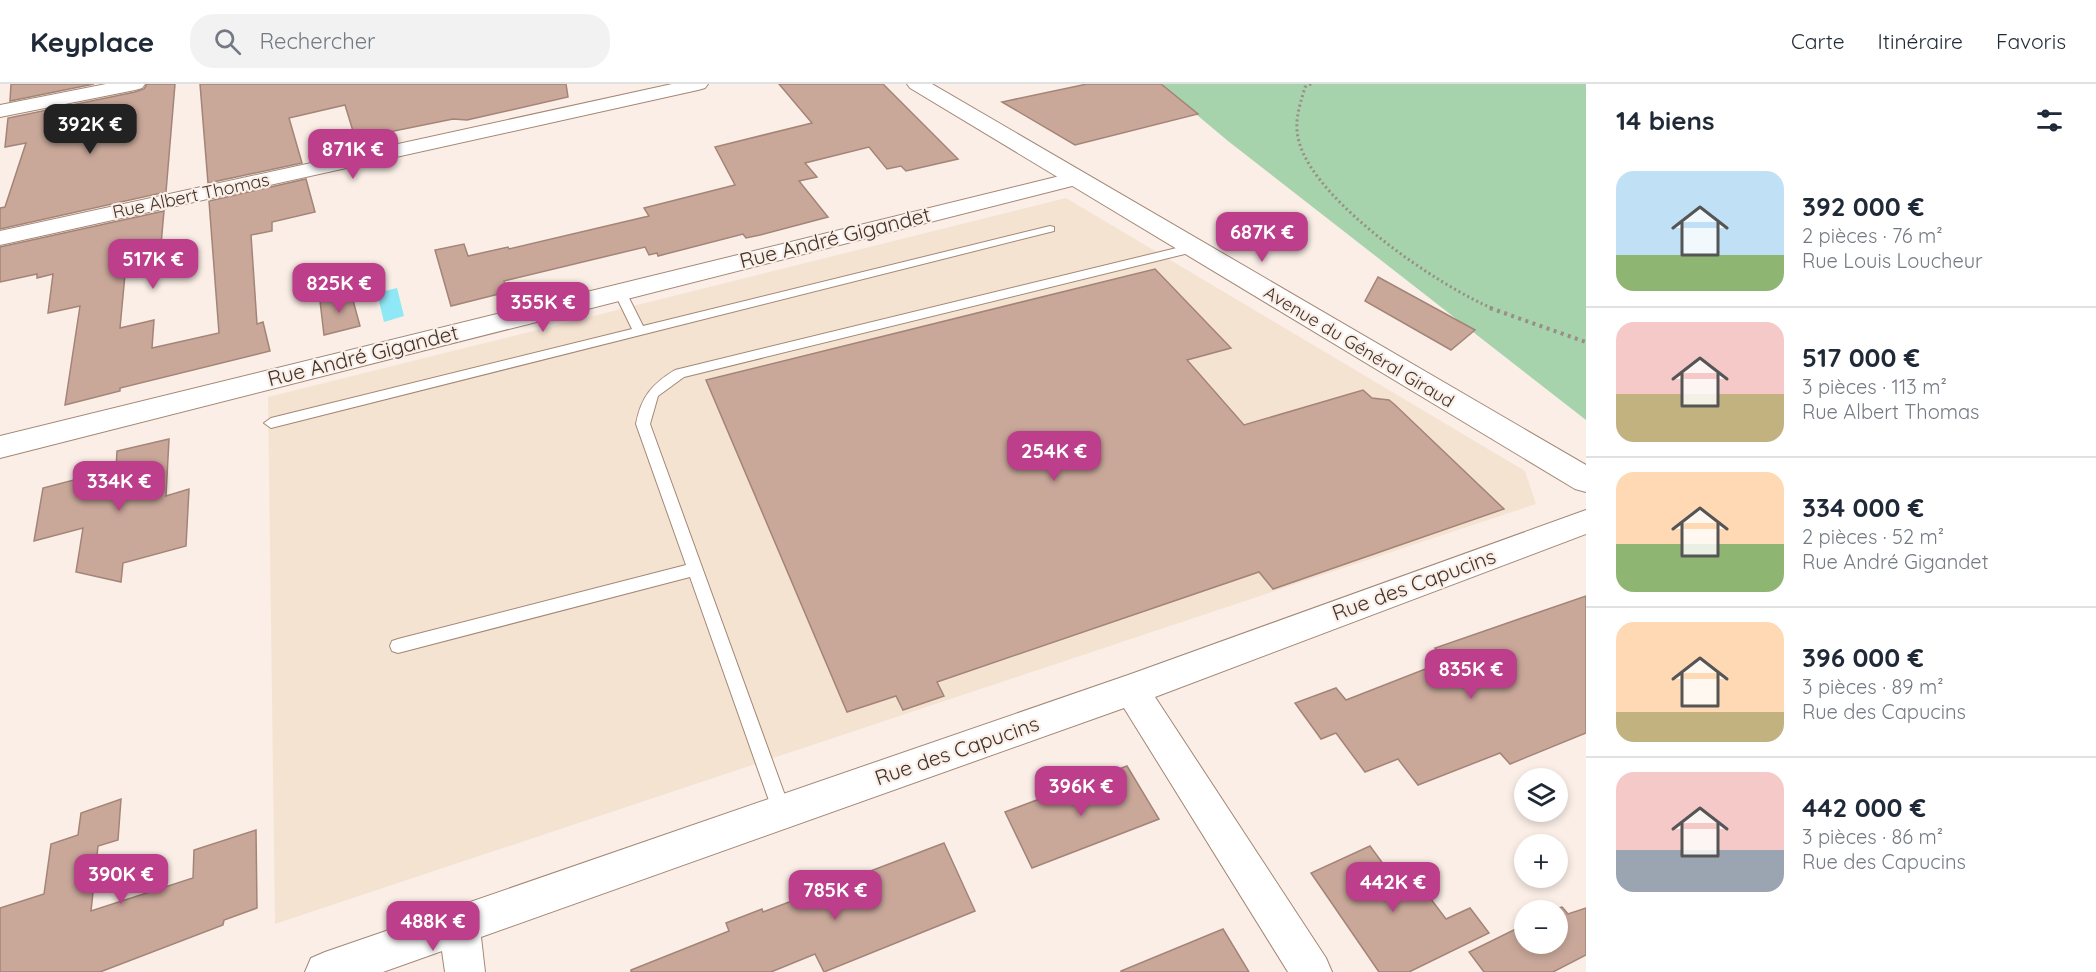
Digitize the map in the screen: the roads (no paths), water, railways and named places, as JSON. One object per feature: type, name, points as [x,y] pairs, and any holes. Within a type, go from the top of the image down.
[{"type":"main road","name":"Avenue du Général Giraud","points":[[916,84],[1586,480]]},
{"type":"street","points":[[0,111],[135,84]]},
{"type":"street","points":[[609,84],[628,99]]},
{"type":"street","name":"Rue Albert Thomas","points":[[0,238],[698,84]]},
{"type":"street","name":"Rue André Gigandet","points":[[0,447],[1076,178]]},
{"type":"street","name":"Rue des Capucins","points":[[325,972],[1131,690],[1586,522]]},
{"type":"street","points":[[1131,690],[1312,972]]},
{"type":"street","points":[[459,925],[465,972]]},
{"type":"lane","points":[[271,423],[1050,230]]},
{"type":"lane","points":[[782,812],[643,424],[646,404],[654,389],[680,372],[1193,248]]},
{"type":"lane","points":[[620,292],[639,331]]},
{"type":"lane","points":[[398,646],[695,569]]},
{"type":"water","points":[[397,288],[404,316],[384,322],[377,293]]}]
